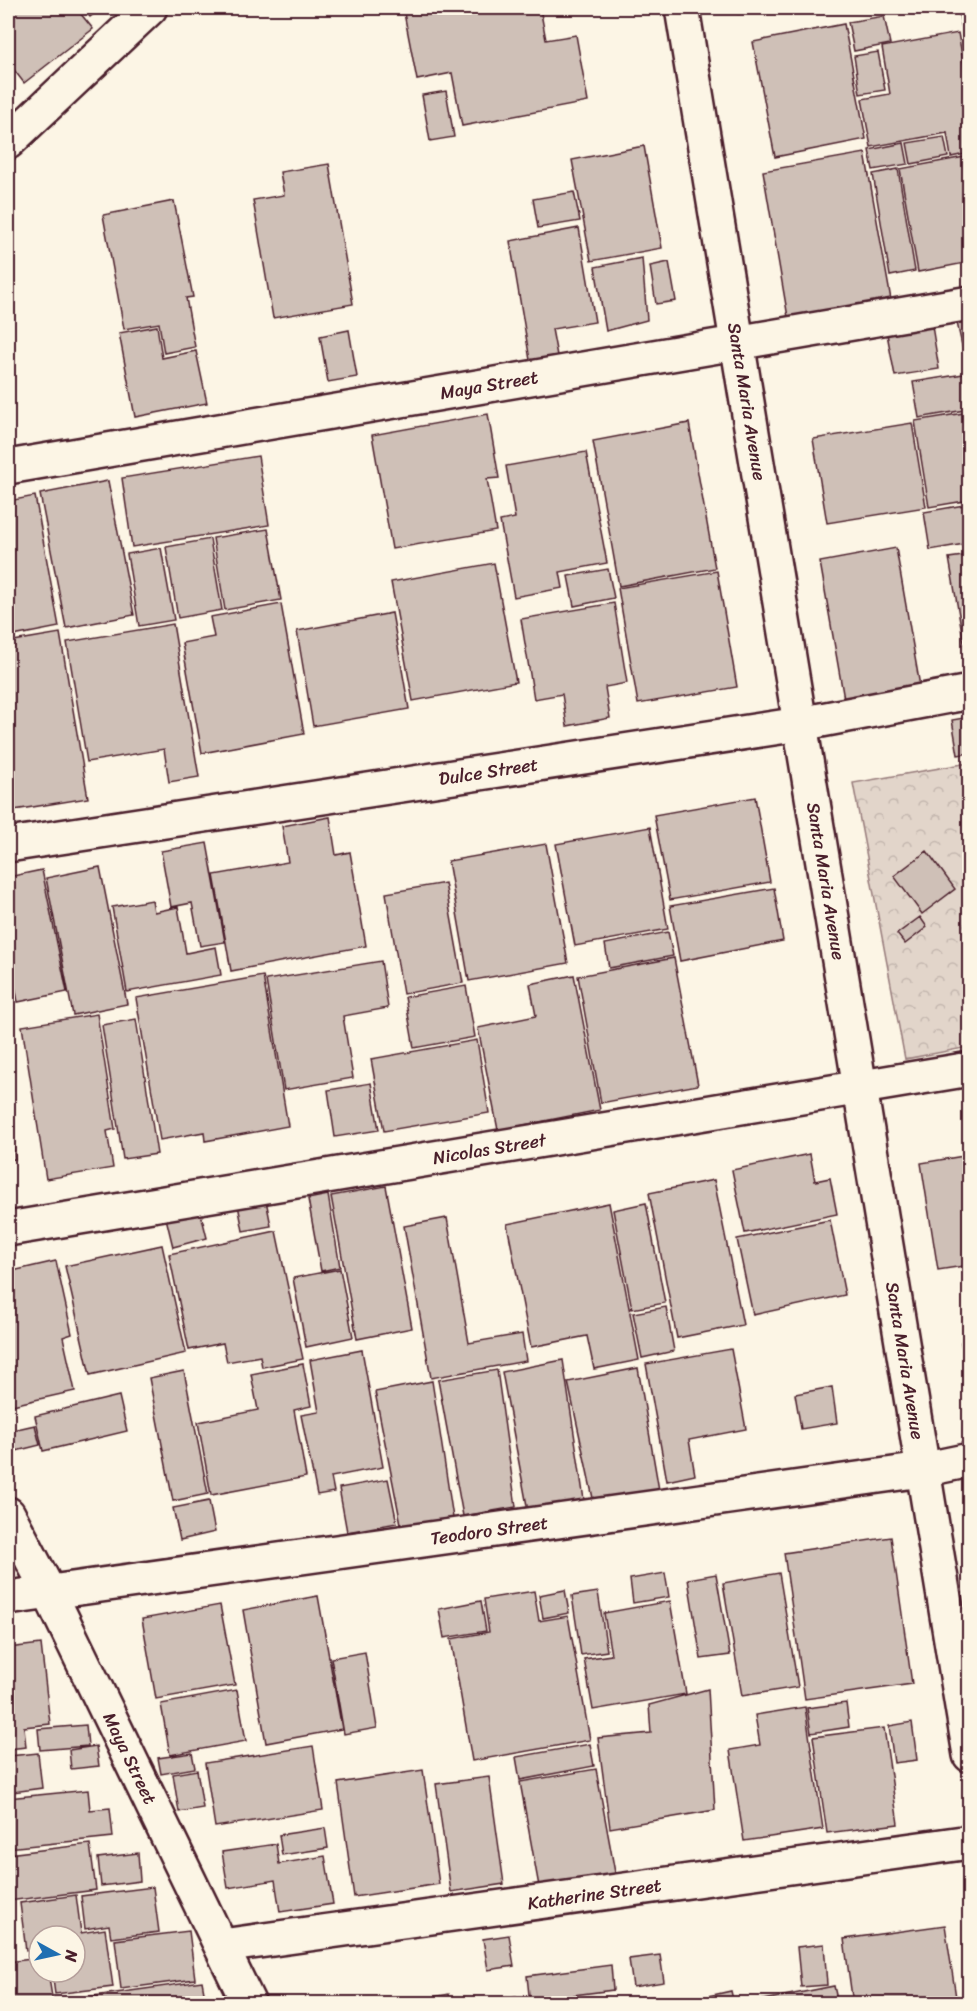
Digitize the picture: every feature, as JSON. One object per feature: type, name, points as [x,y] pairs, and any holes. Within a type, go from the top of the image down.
[{"type":"street","points":[[8,142],[150,8]]},
{"type":"street","name":"Santa Maria Avenue","points":[[681,8],[969,1755]]},
{"type":"street","name":"Maya Street","points":[[8,467],[969,303]]},
{"type":"street","name":"Dulce Street","points":[[8,844],[800,724],[969,692]]},
{"type":"street","name":"Nicolas Street","points":[[8,1229],[969,1069]]},
{"type":"street","name":"Teodoro Street","points":[[8,1598],[922,1470],[969,1460]]},
{"type":"street","name":"Maya Street","points":[[8,1514],[49,1592],[249,2004]]},
{"type":"street","name":"Katherine Street","points":[[222,1946],[969,1842]]},
{"type":"green space","points":[[969,763],[969,1047],[905,1059],[853,783]]},
{"type":"building","points":[[17,8],[76,8],[93,29],[24,83],[8,62],[8,15]]},
{"type":"building","points":[[83,8],[101,8],[90,17]]},
{"type":"building","points":[[403,8],[540,8],[546,40],[576,35],[588,102],[462,126],[452,73],[417,80]]},
{"type":"building","points":[[737,8],[756,8],[757,11],[738,14]]},
{"type":"building","points":[[958,8],[970,8],[970,71]]},
{"type":"building","points":[[884,16],[890,44],[854,51],[848,22]]},
{"type":"building","points":[[844,24],[866,139],[775,157],[753,42]]},
{"type":"building","points":[[958,33],[970,98],[970,153],[951,157],[947,133],[871,147],[862,99],[890,94],[882,47]]},
{"type":"building","points":[[878,52],[885,90],[860,94],[854,56]]},
{"type":"building","points":[[446,91],[454,137],[430,141],[422,95]]},
{"type":"building","points":[[944,137],[948,157],[911,164],[907,143]]},
{"type":"building","points":[[904,143],[908,164],[873,170],[869,150]]},
{"type":"building","points":[[644,146],[662,248],[591,261],[572,160]]},
{"type":"building","points":[[865,153],[893,311],[790,329],[763,171]]},
{"type":"building","points":[[970,156],[970,262],[918,272],[900,169]]},
{"type":"building","points":[[329,164],[353,304],[273,318],[253,200],[284,195],[280,172]]},
{"type":"building","points":[[898,169],[915,271],[890,276],[873,174]]},
{"type":"building","points":[[574,192],[580,221],[538,228],[533,199]]},
{"type":"building","points":[[174,201],[193,297],[186,298],[195,347],[164,353],[159,323],[124,329],[103,215]]},
{"type":"building","points":[[579,228],[595,322],[552,329],[558,361],[531,366],[510,241]]},
{"type":"building","points":[[642,258],[647,320],[606,331],[595,267]]},
{"type":"building","points":[[669,262],[676,301],[656,304],[650,266]]},
{"type":"building","points":[[970,315],[970,359],[965,359],[956,318]]},
{"type":"building","points":[[157,326],[162,358],[196,351],[207,403],[135,417],[119,333]]},
{"type":"building","points":[[932,326],[939,369],[895,376],[887,334]]},
{"type":"building","points":[[349,330],[357,377],[328,382],[320,336]]},
{"type":"building","points":[[970,373],[970,409],[919,418],[913,382]]},
{"type":"building","points":[[970,412],[970,500],[929,507],[915,421]]},
{"type":"building","points":[[488,414],[499,478],[487,479],[496,531],[392,549],[372,435]]},
{"type":"building","points":[[689,423],[715,568],[619,586],[593,441]]},
{"type":"building","points":[[912,423],[926,507],[827,523],[813,439]]},
{"type":"building","points":[[586,452],[607,563],[560,572],[563,588],[514,597],[500,521],[515,518],[506,466]]},
{"type":"building","points":[[258,456],[269,525],[132,547],[122,478]]},
{"type":"building","points":[[108,481],[134,615],[66,628],[40,494]]},
{"type":"building","points":[[35,496],[59,627],[8,637],[8,501]]},
{"type":"building","points":[[970,504],[970,543],[930,550],[924,512]]},
{"type":"building","points":[[268,529],[281,600],[225,610],[213,538]]},
{"type":"building","points":[[210,539],[222,610],[178,618],[166,547]]},
{"type":"building","points":[[161,548],[174,620],[139,626],[127,554]]},
{"type":"building","points":[[896,548],[921,692],[845,705],[820,562]]},
{"type":"building","points":[[970,555],[970,660],[967,661],[949,558]]},
{"type":"building","points":[[494,563],[516,682],[413,701],[391,582]]},
{"type":"building","points":[[608,569],[614,598],[574,606],[568,576]]},
{"type":"building","points":[[717,571],[737,687],[638,704],[618,588]]},
{"type":"building","points":[[614,603],[627,683],[605,687],[610,718],[567,726],[562,694],[534,699],[521,619]]},
{"type":"building","points":[[281,604],[304,734],[202,753],[182,643],[214,637],[210,617]]},
{"type":"building","points":[[392,613],[409,709],[313,726],[297,631]]},
{"type":"building","points":[[173,624],[199,777],[169,782],[164,749],[87,762],[67,642]]},
{"type":"building","points":[[60,633],[88,798],[8,811],[8,642]]},
{"type":"building","points":[[970,717],[970,753],[958,755],[952,720]]},
{"type":"building","points":[[755,797],[770,882],[670,900],[654,815]]},
{"type":"building","points":[[330,817],[336,855],[350,852],[366,946],[231,971],[214,875],[288,862],[282,826]]},
{"type":"building","points":[[650,827],[668,929],[575,946],[556,844]]},
{"type":"building","points":[[207,843],[225,942],[200,946],[192,903],[171,907],[161,851]]},
{"type":"building","points":[[546,844],[568,963],[469,981],[448,861]]},
{"type":"building","points":[[927,851],[955,889],[922,914],[894,876]]},
{"type":"building","points":[[100,867],[127,1004],[73,1015],[46,878]]},
{"type":"building","points":[[42,870],[67,992],[18,1002],[8,951],[8,877]]},
{"type":"building","points":[[445,883],[463,983],[403,994],[386,893]]},
{"type":"building","points":[[774,888],[783,941],[680,961],[670,906]]},
{"type":"building","points":[[152,900],[154,912],[178,907],[186,953],[216,947],[221,975],[127,992],[112,907]]},
{"type":"building","points":[[920,917],[927,927],[905,944],[897,934]]},
{"type":"building","points":[[668,932],[673,956],[609,968],[605,944]]},
{"type":"building","points":[[674,958],[698,1085],[601,1103],[578,976]]},
{"type":"building","points":[[381,961],[388,1008],[343,1016],[353,1078],[284,1090],[266,980]]},
{"type":"building","points":[[574,975],[600,1110],[498,1130],[478,1028],[536,1016],[530,984]]},
{"type":"building","points":[[263,976],[288,1126],[205,1141],[204,1132],[160,1140],[136,998]]},
{"type":"building","points":[[466,986],[475,1037],[414,1048],[405,997]]},
{"type":"building","points":[[97,1014],[115,1129],[107,1131],[113,1168],[46,1179],[22,1026]]},
{"type":"building","points":[[136,1019],[157,1154],[123,1159],[102,1025]]},
{"type":"building","points":[[477,1040],[489,1113],[384,1131],[371,1059]]},
{"type":"building","points":[[371,1083],[379,1130],[335,1137],[328,1090]]},
{"type":"building","points":[[8,1097],[15,1159],[8,1160]]},
{"type":"building","points":[[810,1154],[815,1181],[830,1178],[837,1214],[745,1233],[732,1170]]},
{"type":"building","points":[[970,1155],[970,1265],[938,1270],[921,1163]]},
{"type":"building","points":[[714,1180],[743,1325],[677,1338],[649,1193]]},
{"type":"building","points":[[386,1186],[412,1328],[357,1339],[331,1196]]},
{"type":"building","points":[[328,1195],[340,1267],[321,1271],[308,1199]]},
{"type":"building","points":[[266,1200],[271,1226],[243,1231],[238,1205]]},
{"type":"building","points":[[609,1203],[639,1360],[594,1369],[587,1336],[531,1347],[507,1224]]},
{"type":"building","points":[[646,1203],[665,1303],[632,1309],[613,1210]]},
{"type":"building","points":[[200,1210],[207,1238],[173,1247],[166,1218]]},
{"type":"building","points":[[447,1218],[469,1343],[522,1334],[526,1361],[431,1378],[404,1226]]},
{"type":"building","points":[[830,1220],[845,1295],[753,1315],[737,1239]]},
{"type":"building","points":[[276,1231],[303,1359],[262,1367],[260,1356],[227,1362],[223,1343],[189,1350],[169,1254]]},
{"type":"building","points":[[162,1245],[186,1353],[90,1375],[65,1266]]},
{"type":"building","points":[[56,1261],[72,1334],[63,1337],[75,1391],[8,1406],[8,1272]]},
{"type":"building","points":[[340,1269],[353,1337],[306,1347],[293,1278]]},
{"type":"building","points":[[666,1307],[674,1351],[642,1358],[633,1313]]},
{"type":"building","points":[[970,1340],[970,1402],[961,1342]]},
{"type":"building","points":[[731,1349],[746,1429],[689,1440],[695,1475],[667,1481],[646,1364]]},
{"type":"building","points":[[362,1350],[383,1467],[331,1477],[334,1492],[317,1495],[301,1415],[319,1412],[310,1360]]},
{"type":"building","points":[[563,1360],[584,1500],[528,1511],[502,1372]]},
{"type":"building","points":[[303,1364],[311,1406],[294,1410],[306,1477],[211,1495],[198,1422],[258,1410],[251,1374]]},
{"type":"building","points":[[638,1368],[659,1490],[594,1503],[568,1382]]},
{"type":"building","points":[[497,1370],[516,1507],[463,1516],[438,1380]]},
{"type":"building","points":[[184,1371],[208,1494],[173,1501],[149,1378]]},
{"type":"building","points":[[432,1381],[453,1518],[402,1529],[375,1392]]},
{"type":"building","points":[[832,1387],[837,1423],[801,1429],[795,1394]]},
{"type":"building","points":[[119,1396],[127,1431],[43,1451],[35,1416]]},
{"type":"building","points":[[35,1425],[40,1445],[8,1453],[8,1431]]},
{"type":"building","points":[[388,1479],[397,1523],[347,1532],[339,1488]]},
{"type":"building","points":[[209,1501],[215,1532],[180,1540],[173,1508]]},
{"type":"building","points":[[891,1537],[912,1684],[805,1699],[784,1553]]},
{"type":"building","points":[[665,1573],[669,1597],[633,1603],[630,1579]]},
{"type":"building","points":[[779,1573],[798,1687],[742,1696],[723,1583]]},
{"type":"building","points":[[716,1574],[730,1655],[701,1659],[688,1579]]},
{"type":"building","points":[[565,1590],[569,1613],[543,1618],[539,1595]]},
{"type":"building","points":[[534,1591],[539,1621],[568,1616],[590,1740],[472,1761],[451,1639],[489,1632],[484,1599]]},
{"type":"building","points":[[598,1592],[607,1651],[581,1655],[572,1596]]},
{"type":"building","points":[[318,1596],[342,1729],[266,1743],[243,1610]]},
{"type":"building","points":[[481,1601],[486,1631],[444,1638],[439,1609]]},
{"type":"building","points":[[670,1601],[686,1694],[593,1710],[584,1659],[611,1655],[604,1613]]},
{"type":"building","points":[[220,1605],[235,1685],[156,1699],[142,1619]]},
{"type":"building","points":[[41,1644],[50,1724],[24,1727],[26,1747],[8,1749],[8,1648]]},
{"type":"building","points":[[365,1652],[377,1728],[344,1734],[331,1658]]},
{"type":"building","points":[[708,1689],[715,1810],[610,1828],[598,1738],[651,1733],[649,1705]]},
{"type":"building","points":[[237,1690],[246,1741],[170,1755],[161,1704]]},
{"type":"building","points":[[846,1703],[849,1727],[811,1733],[807,1708]]},
{"type":"building","points":[[805,1707],[823,1829],[744,1841],[730,1750],[760,1745],[755,1715]]},
{"type":"building","points":[[912,1722],[917,1760],[894,1763],[889,1726]]},
{"type":"building","points":[[86,1725],[88,1746],[40,1750],[38,1729]]},
{"type":"building","points":[[884,1728],[898,1824],[827,1833],[813,1737]]},
{"type":"building","points":[[590,1744],[594,1766],[520,1780],[516,1757]]},
{"type":"building","points":[[96,1746],[99,1766],[71,1769],[69,1750]]},
{"type":"building","points":[[313,1746],[323,1810],[215,1827],[205,1763]]},
{"type":"building","points":[[38,1753],[42,1788],[13,1792],[9,1756]]},
{"type":"building","points":[[192,1753],[195,1768],[161,1774],[158,1758]]},
{"type":"building","points":[[596,1769],[616,1878],[540,1892],[520,1782]]},
{"type":"building","points":[[197,1770],[203,1808],[179,1812],[173,1774]]},
{"type":"building","points":[[423,1770],[439,1884],[354,1897],[338,1783]]},
{"type":"building","points":[[489,1777],[504,1884],[451,1892],[436,1784]]},
{"type":"building","points":[[88,1790],[90,1810],[110,1808],[113,1837],[8,1848],[8,1798]]},
{"type":"building","points":[[325,1828],[328,1848],[282,1855],[279,1835]]},
{"type":"building","points":[[90,1844],[96,1890],[8,1901],[8,1854]]},
{"type":"building","points":[[276,1844],[279,1864],[325,1856],[333,1904],[280,1912],[275,1880],[228,1888],[222,1852]]},
{"type":"building","points":[[138,1853],[140,1881],[101,1886],[98,1858]]},
{"type":"building","points":[[153,1887],[159,1932],[111,1938],[109,1925],[87,1929],[81,1896]]},
{"type":"building","points":[[76,1895],[80,1924],[27,1924],[26,1951],[20,1903]]},
{"type":"building","points":[[945,1925],[957,2004],[853,2004],[844,1939]]},
{"type":"building","points":[[105,1929],[113,1987],[55,1994],[54,1984],[87,1984],[87,1932]]},
{"type":"building","points":[[189,1931],[195,1979],[121,1989],[115,1940]]},
{"type":"building","points":[[509,1935],[514,1966],[488,1970],[483,1939]]},
{"type":"building","points":[[824,1944],[827,1985],[801,1987],[797,1947]]},
{"type":"building","points":[[660,1955],[664,1982],[633,1987],[629,1959]]},
{"type":"building","points":[[27,1960],[27,1984],[50,1984],[53,2003],[8,2004],[8,1962]]},
{"type":"building","points":[[611,1965],[613,1990],[574,1995],[575,2004],[530,2004],[527,1976]]},
{"type":"building","points":[[202,1981],[206,2003],[230,2000],[231,2004],[74,2004],[73,1999]]},
{"type":"building","points":[[834,1986],[838,2004],[744,2004]]},
{"type":"building","points":[[731,1991],[734,2004],[673,2004]]},
{"type":"building","points":[[449,1994],[451,2004],[411,2004],[411,2001]]},
{"type":"building","points":[[516,1996],[517,2004],[473,2004],[473,2003]]},
{"type":"building","points":[[616,1999],[617,2004],[580,2004]]}]
